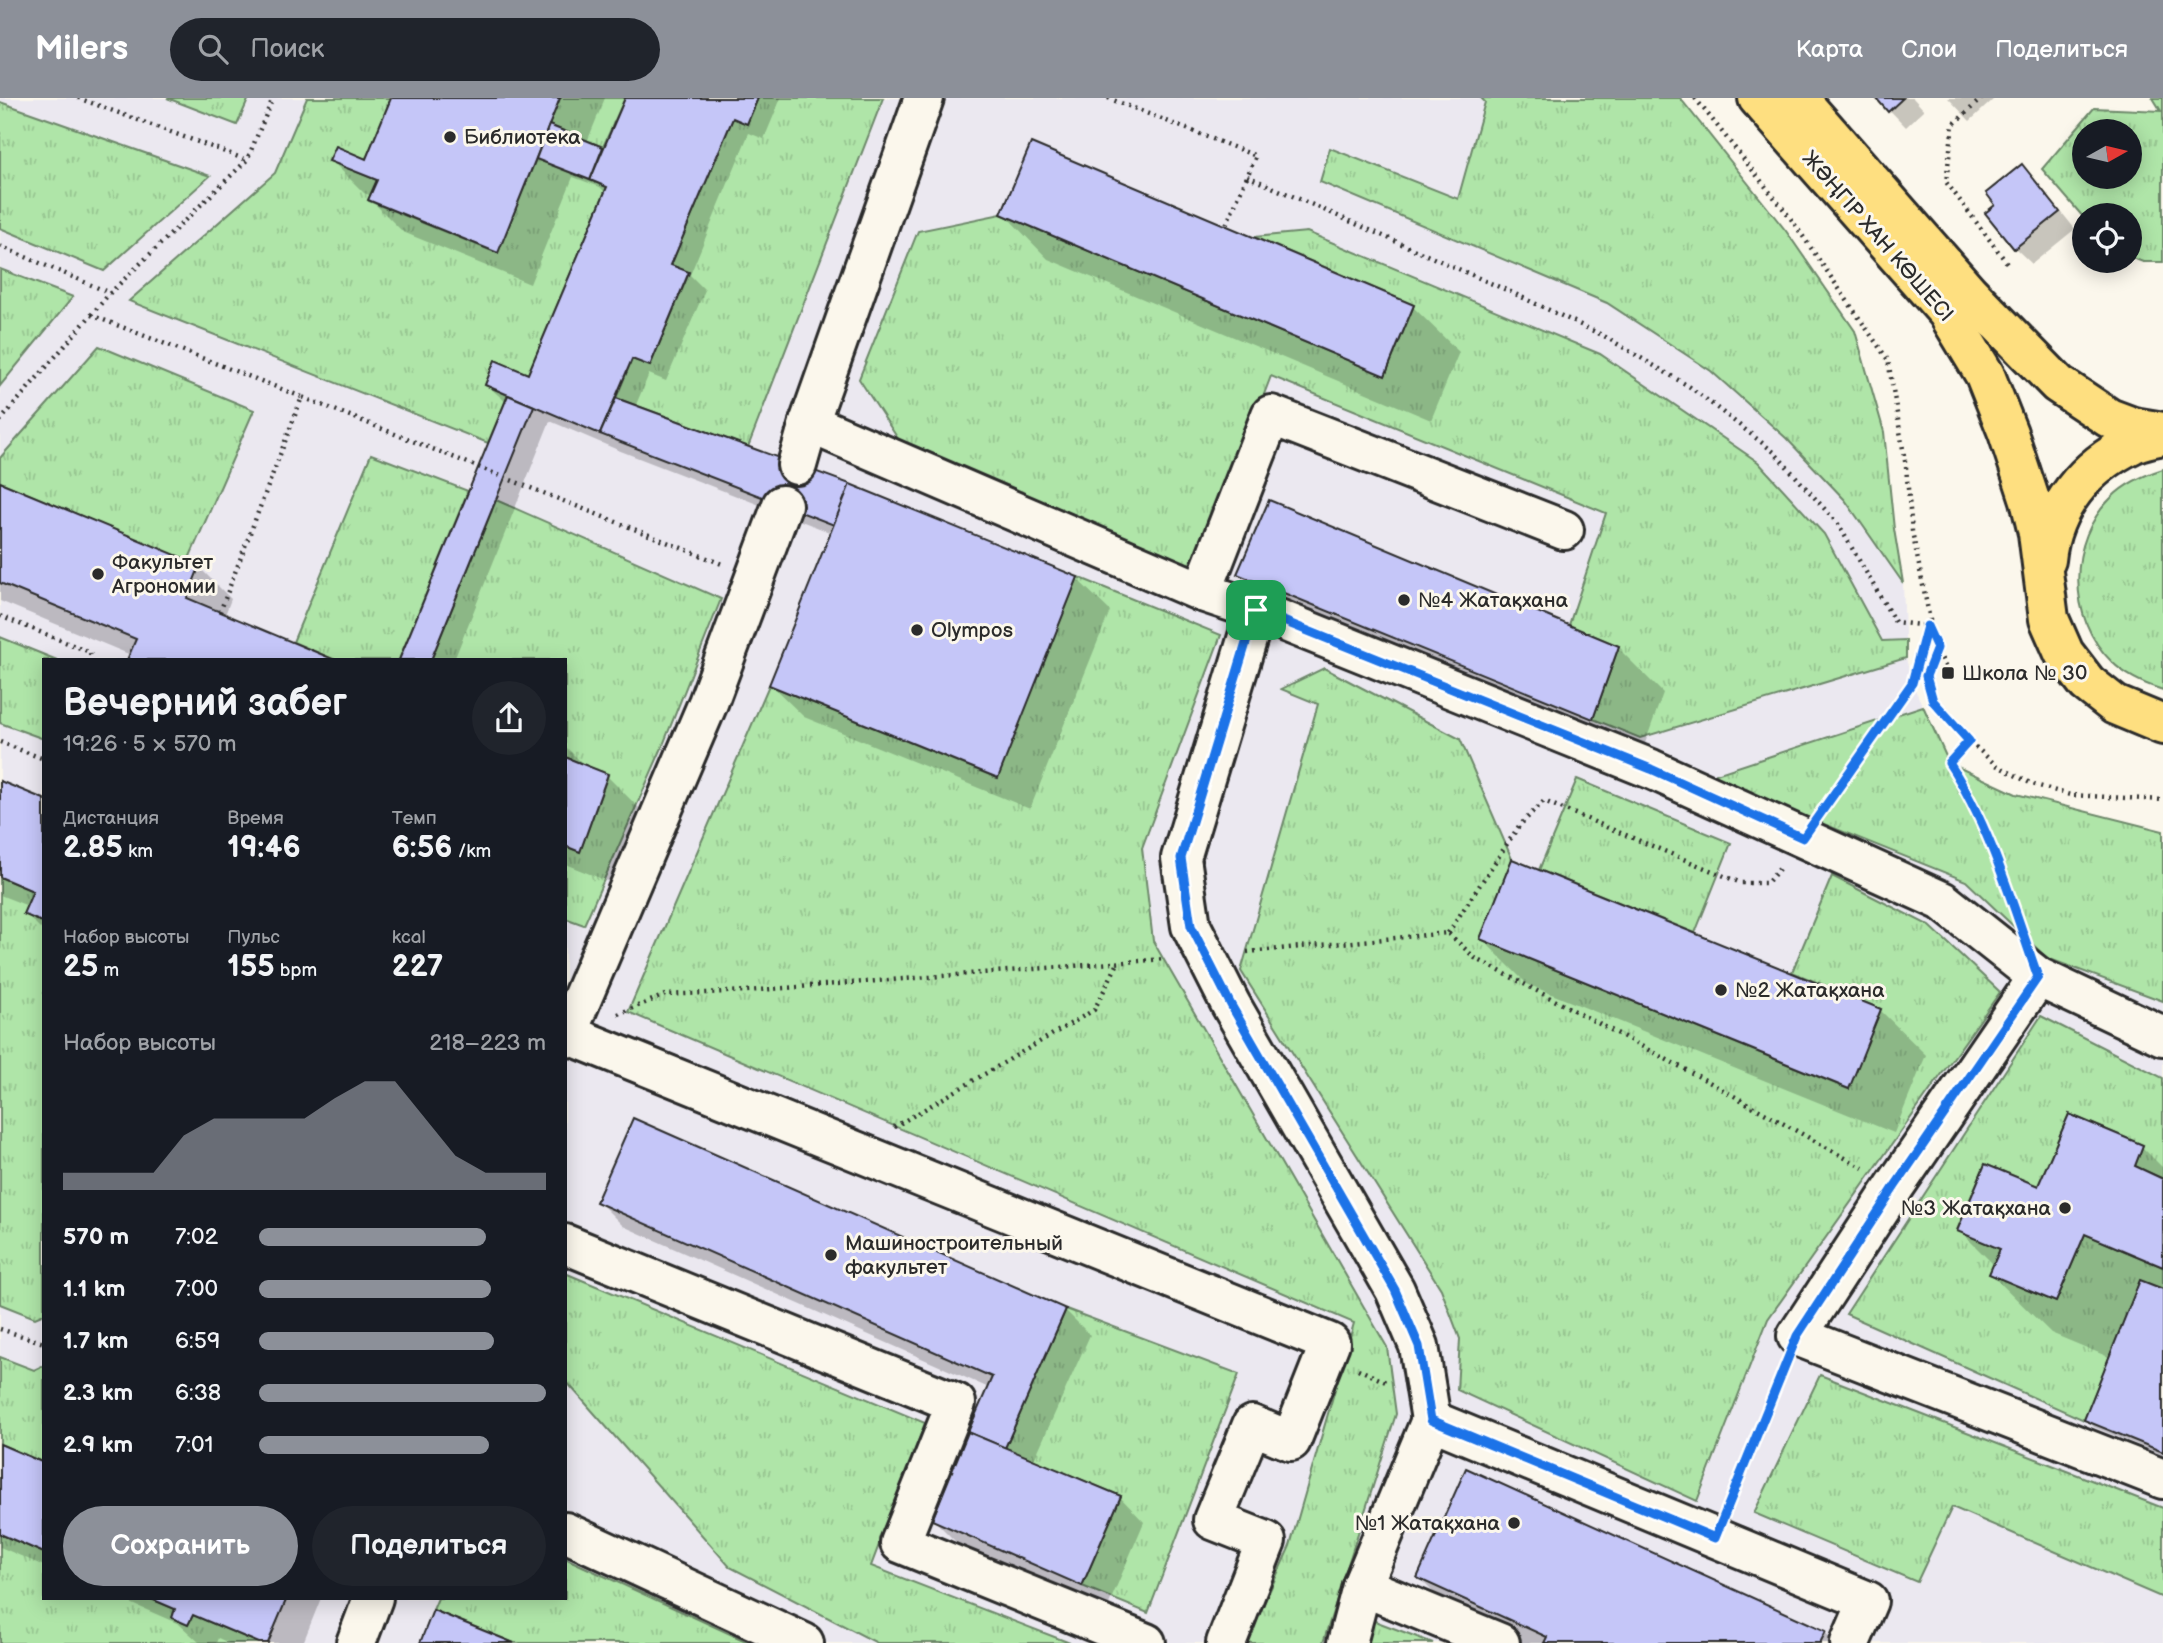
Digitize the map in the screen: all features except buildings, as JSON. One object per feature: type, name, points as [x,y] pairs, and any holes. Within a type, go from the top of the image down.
[{"type":"main road","name":"ЖӘҢГІР ХАН КӨШЕСІ","points":[[1758,98],[1947,312],[1985,375],[2016,455],[2031,500],[2038,533],[2049,619],[2064,653],[2087,682],[2115,705],[2159,722]]},
{"type":"main road","name":"ЖӘҢГІР ХАН КӨШЕСІ","points":[[1798,98],[1986,312],[2058,384],[2109,418],[2133,427],[2163,433]]},
{"type":"main road","name":"ЖӘҢГІР ХАН КӨШЕСІ","points":[[2043,583],[2047,547],[2058,514],[2078,484],[2104,460],[2134,443],[2163,433]]},
{"type":"lane","points":[[797,465],[924,98]]},
{"type":"lane","points":[[1202,592],[1271,415],[1564,530]]},
{"type":"lane","points":[[809,424],[1202,592],[1256,610],[1651,769],[1942,901],[2038,977],[2163,1036]]},
{"type":"lane","points":[[567,1034],[708,703],[782,505]]},
{"type":"lane","points":[[1256,610],[1181,858],[1191,926],[1231,1005],[1395,1290],[1419,1346],[1429,1410],[1362,1587],[1347,1643]]},
{"type":"lane","points":[[2038,977],[1895,1186],[1797,1336],[2163,1479]]},
{"type":"lane","points":[[567,1036],[1330,1343],[1291,1441],[1252,1425],[1213,1520],[1266,1541],[1226,1643]]},
{"type":"lane","points":[[567,1245],[956,1403],[900,1544],[1146,1643]]},
{"type":"lane","points":[[1429,1410],[1715,1538],[1868,1601],[1850,1643]]},
{"type":"lane","points":[[567,1533],[804,1643]]},
{"type":"lane","points":[[1362,1587],[1500,1643]]},
{"type":"lane","points":[[356,1643],[372,1600]]},
{"type":"path","points":[[78,98],[247,160]]},
{"type":"path","points":[[0,421],[110,293],[247,160],[273,98]]},
{"type":"path","points":[[1108,98],[1256,156],[1226,225]]},
{"type":"path","points":[[1448,933],[1519,826],[1544,801],[1741,883],[1767,883],[1803,838],[1912,683],[1930,620],[1912,531],[1906,467],[1888,360],[1789,216],[1695,98]]},
{"type":"path","points":[[1982,98],[1953,125],[1945,182],[2007,263]]},
{"type":"path","points":[[1247,176],[1604,336],[1690,387],[1774,452],[1829,513],[1895,622],[1927,626]]},
{"type":"path","points":[[0,246],[110,293]]},
{"type":"path","points":[[91,315],[755,577]]},
{"type":"path","points":[[220,612],[302,397]]},
{"type":"path","points":[[0,615],[90,652],[91,658]]},
{"type":"path","points":[[1927,626],[1948,673]]},
{"type":"path","points":[[1937,648],[1926,676],[1933,701],[1969,741],[1996,765],[2032,784],[2070,795],[2163,800]]},
{"type":"path","points":[[1969,741],[1949,763],[1968,792],[2015,913]]},
{"type":"path","points":[[0,742],[42,758]]},
{"type":"path","points":[[854,1150],[1094,1010],[1119,962]]},
{"type":"path","points":[[0,1329],[42,1342]]},
{"type":"path","points":[[1715,1538],[1797,1336]]},
{"type":"path","points":[[1325,1355],[1429,1410]]},
{"type":"shaded area","points":[[0,98],[1680,98],[1786,231],[1855,331],[1884,432],[1894,529],[1903,583],[1906,658],[1912,683],[1949,763],[2016,794],[2163,831],[2163,1643],[0,1643]]},
{"type":"green space","points":[[167,98],[249,98],[237,125]]},
{"type":"green space","points":[[307,98],[391,98],[366,159],[336,147],[330,161],[377,180],[369,201],[497,253],[536,159],[607,187],[528,374],[495,361],[485,385],[508,395],[488,443],[129,301],[275,173]]},
{"type":"green space","points":[[560,98],[625,98],[603,147],[549,125]]},
{"type":"green space","points":[[758,98],[883,98],[748,447],[616,398],[632,359],[650,366],[689,273],[671,265],[733,118],[747,124]]},
{"type":"green space","points":[[1481,98],[1680,98],[1786,231],[1855,331],[1884,432],[1894,529],[1903,583],[1845,500],[1786,438],[1711,371],[1607,303],[1320,182],[1330,148],[1458,199],[1485,102]]},
{"type":"green space","points":[[2153,98],[2163,98],[2163,262],[2142,262],[2142,203],[2072,204],[2042,169],[2072,134],[2072,189],[2142,189],[2142,119],[2085,119],[2094,108],[2161,111]]},
{"type":"green space","points":[[0,102],[210,176],[104,271],[0,228]]},
{"type":"green space","points":[[1001,214],[1385,376],[1414,305],[1254,237],[1307,232],[1600,354],[1758,462],[1824,534],[1882,641],[1906,640],[1906,658],[1640,738],[1593,719],[1619,646],[1569,625],[1606,513],[1271,376],[1197,570],[906,451],[859,379],[918,231]]},
{"type":"green space","points":[[0,269],[73,297],[0,386]]},
{"type":"green space","points":[[99,346],[254,410],[188,561],[0,482],[0,458]]},
{"type":"green space","points":[[371,454],[468,491],[400,658],[330,658],[293,642]]},
{"type":"green space","points":[[2163,469],[2163,690],[2123,671],[2097,644],[2080,602],[2078,579],[2080,557],[2097,515],[2123,488]]},
{"type":"green space","points":[[496,500],[721,599],[661,750],[584,925],[567,919],[567,847],[580,852],[608,775],[567,758],[567,658],[432,658]]},
{"type":"green space","points":[[1078,577],[1221,635],[1142,848],[1153,941],[1387,1347],[1396,1414],[1323,1643],[1246,1643],[1290,1546],[1354,1323],[628,1012],[769,685],[997,778]]},
{"type":"green space","points":[[0,637],[52,658],[42,658],[42,738],[0,723]]},
{"type":"green space","points":[[1324,668],[1460,739],[1512,859],[1480,939],[1848,1089],[1881,1009],[1792,972],[1832,876],[1930,926],[2000,992],[1768,1319],[1697,1501],[1457,1390],[1460,1339],[1441,1289],[1241,971],[1318,704],[1281,689]]},
{"type":"green space","points":[[1923,706],[1949,763],[2016,794],[2163,831],[2163,1001],[2047,958],[1966,881],[1707,777]]},
{"type":"green space","points":[[1577,779],[1731,843],[1695,933],[1539,870]]},
{"type":"green space","points":[[0,877],[33,891],[42,917],[42,1315],[35,1318],[0,1304]]},
{"type":"green space","points":[[2041,1016],[2163,1078],[2163,1179],[2135,1166],[2143,1145],[2069,1114],[2038,1186],[1985,1164],[1957,1230],[2000,1249],[1990,1274],[2056,1302],[2085,1234],[2163,1267],[2163,1289],[2140,1281],[2084,1420],[1846,1314]]},
{"type":"green space","points":[[567,1274],[925,1423],[871,1566],[1070,1643],[877,1643],[730,1567],[567,1382]]},
{"type":"green space","points":[[1066,1309],[1239,1374],[1148,1613],[1082,1586],[1121,1496],[1005,1448]]},
{"type":"green space","points":[[0,1357],[34,1370],[42,1366],[42,1462],[0,1444]]},
{"type":"green space","points":[[1820,1375],[2163,1508],[2163,1598],[1952,1507],[1917,1582],[1754,1513]]},
{"type":"green space","points":[[0,1534],[42,1552],[42,1600],[154,1600],[175,1609],[172,1618],[188,1625],[193,1615],[259,1643],[0,1643]]},
{"type":"green space","points":[[567,1559],[750,1643],[514,1643],[433,1610],[437,1600],[567,1600]]},
{"type":"green space","points":[[1372,1620],[1433,1643],[1366,1643]]},
{"type":"place","name":"Библиотека","points":[[450,137]]},
{"type":"place","name":"Факультет Агрономии","points":[[98,574]]},
{"type":"place","name":"№4 Жатақхана","points":[[1404,600]]},
{"type":"place","name":"Olympos","points":[[917,630]]},
{"type":"place","name":"Школа № 30","points":[[1948,673]]},
{"type":"place","name":"№2 Жатақхана","points":[[1721,990]]},
{"type":"place","name":"№3 Жатақхана","points":[[2065,1208]]},
{"type":"place","name":"Машиностроительный факультет","points":[[831,1255]]},
{"type":"place","name":"№1 Жатақхана","points":[[1514,1523]]},
{"type":"route","points":[[1256,610],[1651,769],[1803,838],[1912,683],[1927,626],[1937,648],[1926,676],[1933,701],[1969,741],[1949,763],[1968,792],[2038,977],[1895,1186],[1797,1336],[1715,1538],[1431,1420],[1419,1346],[1395,1290],[1231,1005],[1191,926],[1181,858],[1256,610]]}]
